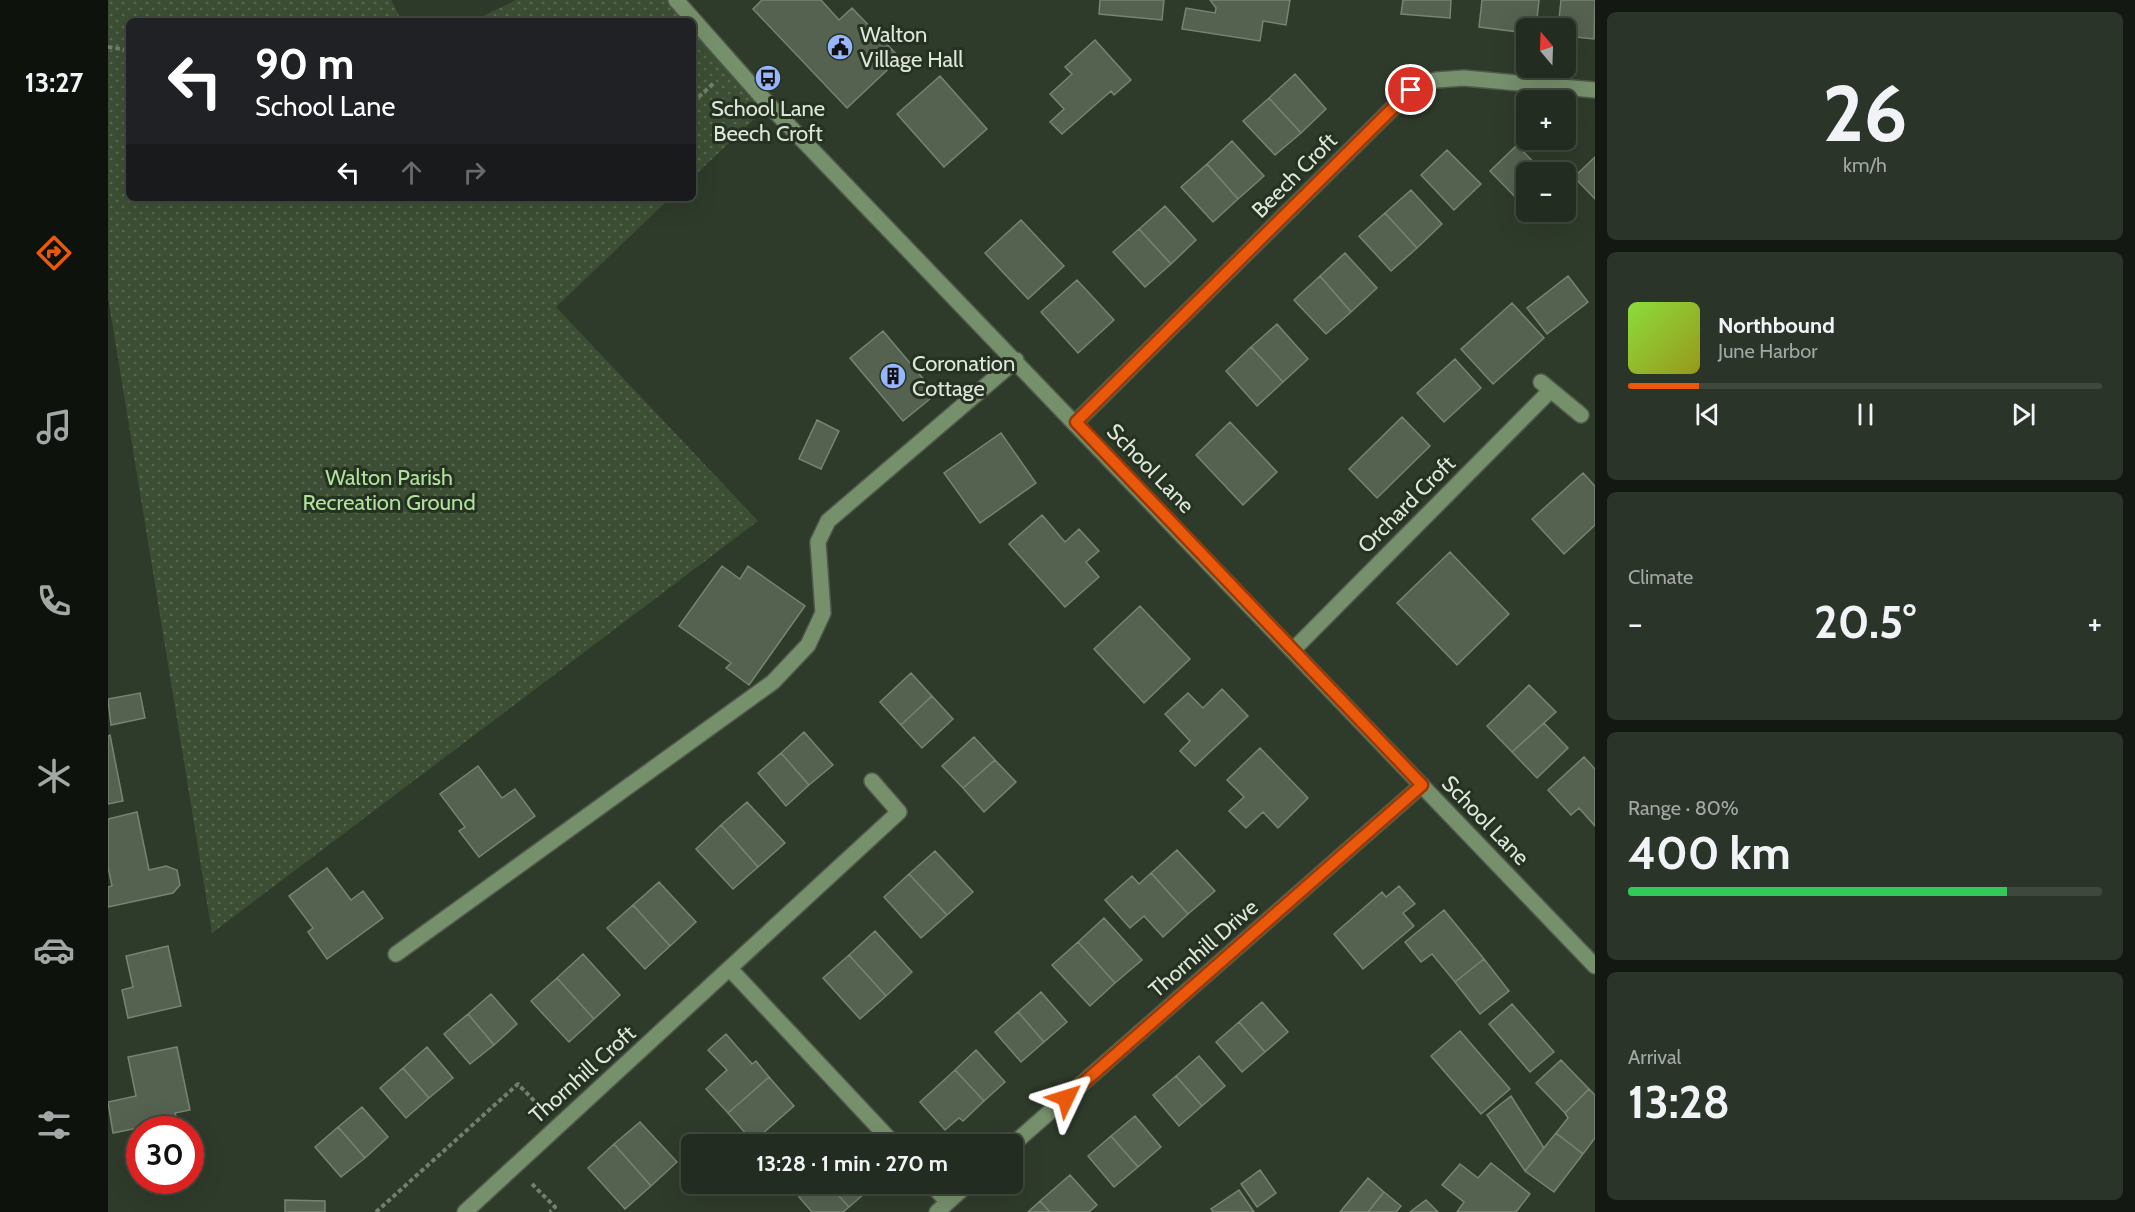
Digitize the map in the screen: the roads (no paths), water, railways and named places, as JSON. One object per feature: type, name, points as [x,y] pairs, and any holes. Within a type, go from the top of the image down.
[{"type":"street","name":"School Lane","points":[[676,0],[692,18]]},
{"type":"street","name":"School Lane","points":[[696,23],[769,105],[1076,422],[1595,966]]},
{"type":"street","name":"Beech Croft","points":[[1076,422],[1411,90],[1436,80],[1464,78],[1595,90]]},
{"type":"street","points":[[396,954],[773,682],[808,645],[824,614],[818,542],[828,521],[1016,360]]},
{"type":"street","name":"Orchard Croft","points":[[1293,650],[1546,386],[1581,415]]},
{"type":"street","name":"Thornhill Croft","points":[[465,1212],[899,812],[872,781]]},
{"type":"street","name":"Thornhill Drive","points":[[1023,1135],[1422,785]]},
{"type":"street","points":[[730,969],[885,1134]]},
{"type":"street","points":[[942,1207],[957,1194]]},
{"type":"place","name":"Walton Village Hall","points":[[840,47]]},
{"type":"place","name":"School Lane Beech Croft","points":[[768,78]]},
{"type":"place","name":"Coronation Cottage","points":[[893,376]]},
{"type":"park label","name":"Walton Parish Recreation Ground","points":[[389,490]]}]
